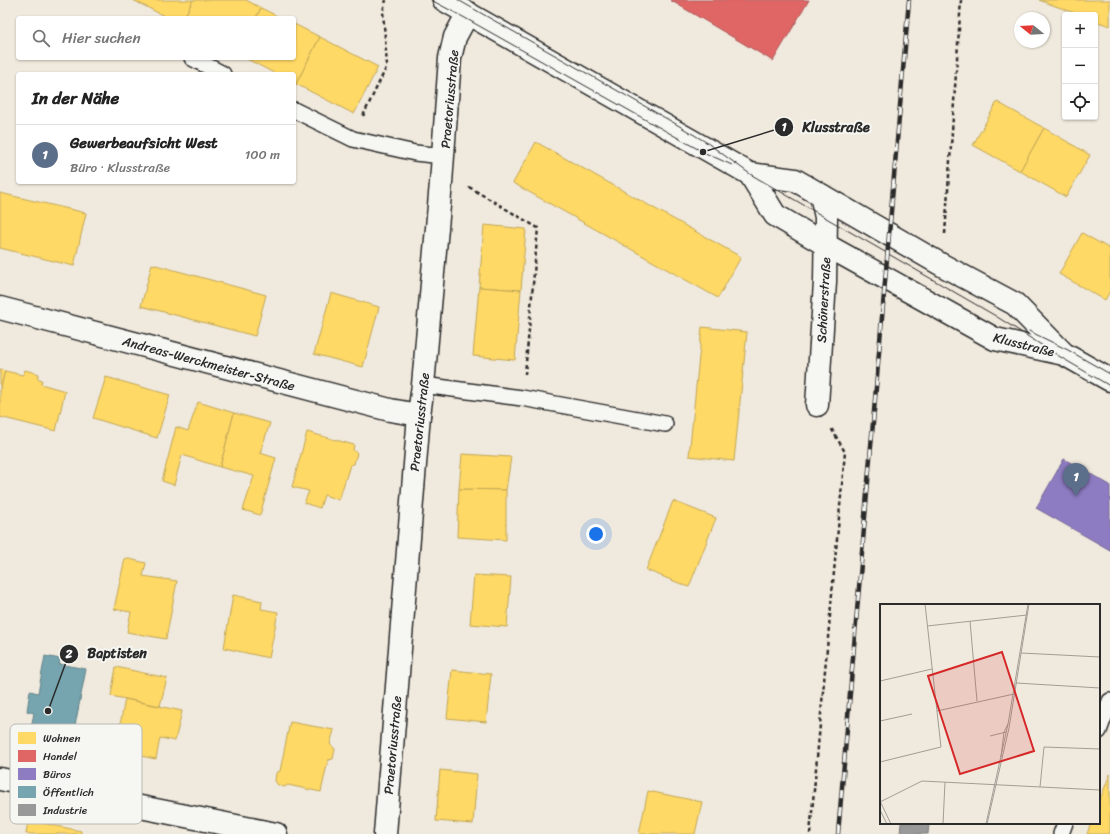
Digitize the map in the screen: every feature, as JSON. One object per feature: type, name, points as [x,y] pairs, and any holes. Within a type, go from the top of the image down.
[{"type":"street","name":"Klusstraße","points":[[444,0],[750,174],[794,180],[942,265],[1015,304],[1064,354],[1110,380]]},
{"type":"street","name":"Praetoriusstraße","points":[[385,834],[419,415],[444,156],[450,58],[455,37],[468,13]]},
{"type":"street","name":"Klusstraße","points":[[750,174],[775,215],[826,245],[995,339],[1064,354]]},
{"type":"street","name":"Schönerstraße","points":[[817,405],[826,245],[826,217],[821,195]]},
{"type":"street","name":"Andreas-Werckmeister-Straße","points":[[0,308],[390,410],[419,415]]},
{"type":"street","points":[[0,779],[10,781]]},
{"type":"street","points":[[142,807],[276,834]]},
{"type":"lane","points":[[196,60],[219,72]]},
{"type":"lane","points":[[296,111],[352,139],[415,153],[444,156]]},
{"type":"lane","points":[[423,385],[522,398],[665,424]]},
{"type":"lane","points":[[1100,728],[1110,701]]},
{"type":"lane","points":[[1061,834],[1065,824]]},
{"type":"path","points":[[352,139],[387,66],[383,11],[386,0]]},
{"type":"path","points":[[942,265],[961,0]]},
{"type":"path","points":[[441,183],[464,184],[538,228],[522,398]]},
{"type":"path","points":[[810,834],[845,452],[817,405]]},
{"type":"building: Wohnen","points":[[133,0],[193,0],[185,16],[164,16]]},
{"type":"building: Wohnen","points":[[193,0],[246,0],[261,8],[257,16],[185,16]]},
{"type":"building: Wohnen","points":[[1039,0],[1110,0],[1110,26],[1098,22],[1098,12],[1072,12]]},
{"type":"building: Wohnen","points":[[261,8],[277,16],[257,16]]},
{"type":"building: Wohnen","points":[[296,25],[320,37],[296,84],[296,72],[272,72],[249,60],[296,60]]},
{"type":"building: Wohnen","points":[[320,37],[378,67],[354,114],[296,84]]},
{"type":"building: Wohnen","points":[[997,102],[1044,128],[1020,171],[973,145]]},
{"type":"building: Wohnen","points":[[1044,128],[1090,155],[1066,197],[1020,171]]},
{"type":"building: Wohnen","points":[[536,142],[741,257],[718,298],[513,183]]},
{"type":"building: Wohnen","points":[[0,193],[86,213],[74,266],[0,248]]},
{"type":"building: Wohnen","points":[[484,225],[526,229],[521,290],[479,287]]},
{"type":"building: Wohnen","points":[[1082,233],[1110,249],[1110,291],[1105,300],[1059,274]]},
{"type":"building: Wohnen","points":[[152,264],[266,295],[255,336],[141,306]]},
{"type":"building: Wohnen","points":[[479,287],[521,290],[515,360],[473,356]]},
{"type":"building: Wohnen","points":[[331,293],[379,307],[363,367],[314,354]]},
{"type":"building: Wohnen","points":[[702,327],[747,332],[734,461],[689,456]]},
{"type":"building: Wohnen","points":[[0,370],[5,371],[0,391]]},
{"type":"building: Wohnen","points":[[25,370],[39,374],[37,378],[42,380],[41,384],[65,391],[56,431],[0,417],[0,391],[5,371],[23,375]]},
{"type":"building: Wohnen","points":[[106,377],[170,395],[157,438],[93,418]]},
{"type":"building: Wohnen","points":[[198,402],[234,413],[220,467],[182,455],[174,485],[162,481],[176,427],[188,431]]},
{"type":"building: Wohnen","points":[[234,413],[270,423],[260,453],[276,458],[260,515],[243,510],[254,476],[220,467]]},
{"type":"building: Wohnen","points":[[307,432],[354,445],[353,450],[357,453],[354,464],[350,465],[339,500],[324,495],[320,508],[304,503],[309,491],[292,487]]},
{"type":"building: Wohnen","points":[[462,454],[511,457],[506,490],[459,489]]},
{"type":"building: Wohnen","points":[[459,489],[506,490],[506,540],[457,537]]},
{"type":"building: Wohnen","points":[[673,501],[716,518],[689,587],[646,570]]},
{"type":"building: Wohnen","points":[[125,558],[146,563],[143,576],[177,581],[166,639],[127,632],[131,612],[114,609]]},
{"type":"building: Wohnen","points":[[474,575],[511,577],[507,627],[470,624]]},
{"type":"building: Wohnen","points":[[233,595],[262,601],[261,609],[278,612],[269,658],[224,648]]},
{"type":"building: Wohnen","points":[[116,667],[167,678],[160,706],[111,696]]},
{"type":"building: Wohnen","points":[[452,670],[491,674],[486,722],[447,718]]},
{"type":"building: Wohnen","points":[[125,699],[182,711],[175,741],[160,738],[156,759],[142,756],[142,724],[120,724]]},
{"type":"building: Wohnen","points":[[290,722],[334,730],[330,744],[335,749],[333,759],[328,760],[321,792],[288,785],[284,787],[278,785],[275,781],[276,773],[280,771]]},
{"type":"building: Wohnen","points":[[440,770],[477,774],[473,824],[436,821]]},
{"type":"building: Wohnen","points":[[1110,774],[1110,834],[1087,834],[1091,824],[1100,824],[1100,799]]},
{"type":"building: Wohnen","points":[[648,791],[702,802],[695,834],[639,834]]},
{"type":"building: Wohnen","points":[[27,824],[47,824],[81,831],[81,834],[26,834]]},
{"type":"building: Handel","points":[[670,0],[809,0],[773,61]]},
{"type":"building: Büros","points":[[1064,459],[1110,485],[1110,550],[1036,508]]},
{"type":"building: Öffentlich","points":[[45,656],[60,659],[59,664],[86,669],[75,724],[32,724],[34,713],[27,711],[30,691],[38,693]]},
{"type":"building: Industrie","points":[[901,824],[929,824],[928,834],[900,834]]},
{"type":"tram line","points":[[431,0],[703,152],[732,165]]},
{"type":"tram line","points":[[458,0],[676,124],[706,142],[750,174],[994,315],[1110,386]]},
{"type":"tram line","points":[[1029,331],[1068,350],[1110,374]]},
{"type":"railway","points":[[838,834],[909,0]]},
{"type":"place","name":"Klusstraße","points":[[703,152]]},
{"type":"place","name":"Gewerbeaufsicht West","points":[[1076,496]]},
{"type":"place","name":"Baptisten","points":[[48,711]]}]
